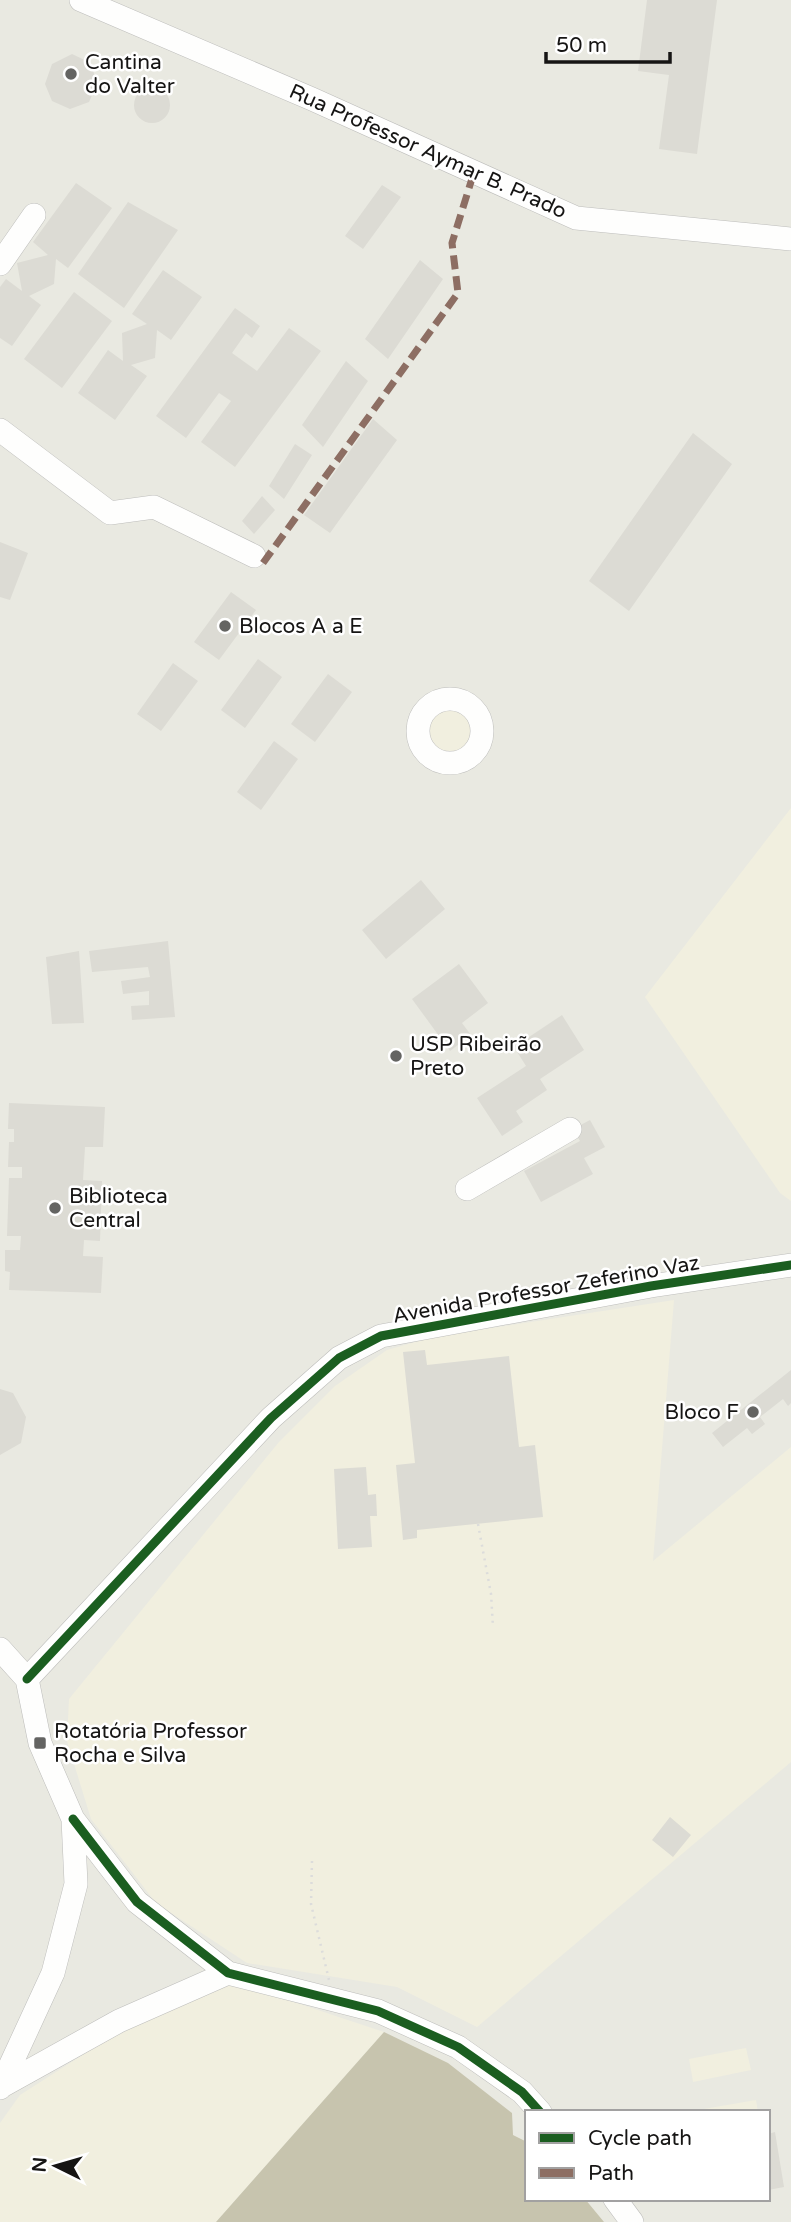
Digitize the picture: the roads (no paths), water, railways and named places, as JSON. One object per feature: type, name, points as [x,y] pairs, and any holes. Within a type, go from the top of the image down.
[{"type":"street","name":"Rua Professor Aymar B. Prado","points":[[80,0],[312,99],[576,218],[791,239]]},
{"type":"street","points":[[0,264],[34,215]]},
{"type":"street","points":[[0,430],[110,513],[154,507],[254,556]]},
{"type":"street","points":[[467,1189],[570,1129]]},
{"type":"street","name":"Avenida Professor Zeferino Vaz","points":[[27,1679],[271,1418],[339,1358],[381,1336],[651,1286],[791,1265]]},
{"type":"street","points":[[0,1649],[27,1679],[40,1744],[73,1819],[137,1902],[228,1973],[378,2011],[457,2047],[522,2092],[538,2110]]},
{"type":"street","points":[[1,2087],[53,1973],[76,1884],[73,1819]]},
{"type":"street","points":[[1,2087],[119,2021],[228,1973]]},
{"type":"street","points":[[616,2201],[632,2222]]},
{"type":"place","name":"Cantina do Valter","points":[[71,74]]},
{"type":"place","name":"Blocos A a E","points":[[225,626]]},
{"type":"place","name":"USP Ribeirão Preto","points":[[396,1056]]},
{"type":"place","name":"Biblioteca Central","points":[[55,1208]]},
{"type":"place","name":"Bloco F","points":[[753,1412]]},
{"type":"place","name":"Rotatória Professor Rocha e Silva","points":[[40,1743]]}]
